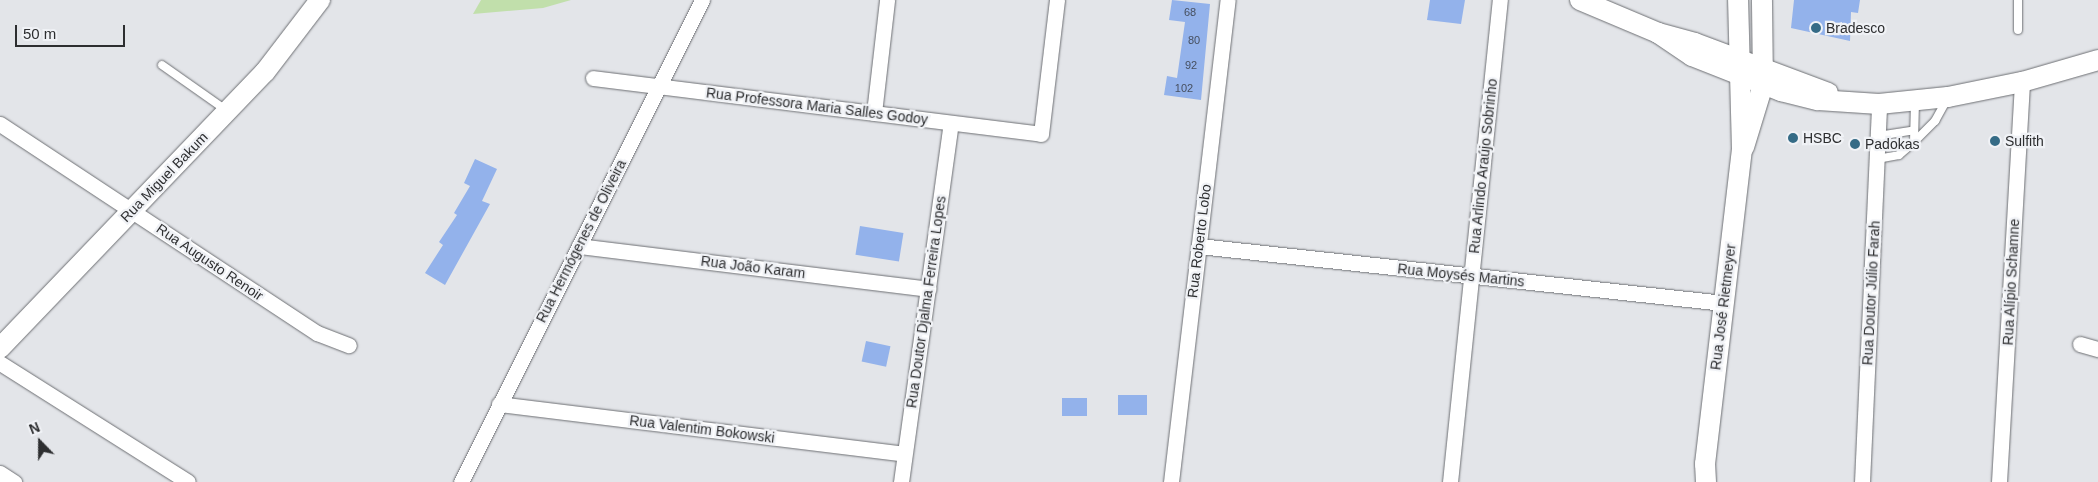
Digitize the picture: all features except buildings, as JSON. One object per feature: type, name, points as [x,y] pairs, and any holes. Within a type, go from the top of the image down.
[{"type":"main road","name":"Rua Miguel Bakum","points":[[0,348],[228,111],[280,54],[320,0]]},
{"type":"main road","points":[[1580,0],[1740,68],[1849,101],[1879,104],[1948,97],[2022,82],[2098,60]]},
{"type":"main road","name":"Rua José Rietmeyer","points":[[1703,476],[1742,150],[1738,0]]},
{"type":"main road","name":"Rua José Rietmeyer","points":[[1742,150],[1763,76],[1762,0]]},
{"type":"street","name":"Rua Hermógenes de Oliveira","points":[[461,482],[702,0]]},
{"type":"street","points":[[874,113],[888,0]]},
{"type":"street","name":"Rua Professora Maria Salles Godoy","points":[[592,78],[1041,134],[1057,0]]},
{"type":"street","name":"Rua Roberto Lobo","points":[[1171,482],[1228,0]]},
{"type":"street","name":"Rua Arlindo Araújo Sobrinho","points":[[1450,482],[1500,0]]},
{"type":"street","name":"Rua Alípio Schamne","points":[[1999,482],[2022,82]]},
{"type":"street","name":"Rua Doutor Júlio Farah","points":[[1862,482],[1879,104]]},
{"type":"street","name":"Rua Doutor Djalma Ferreira Lopes","points":[[901,482],[951,123]]},
{"type":"street","name":"Rua Augusto Renoir","points":[[0,124],[317,333],[349,345]]},
{"type":"street","name":"Rua João Karam","points":[[579,246],[928,289]]},
{"type":"street","name":"Rua Moysés Martins","points":[[1199,246],[1724,303]]},
{"type":"street","points":[[2080,344],[2098,349]]},
{"type":"street","points":[[0,364],[188,482]]},
{"type":"street","name":"Rua Valentim Bokowski","points":[[499,404],[904,454]]},
{"type":"street","points":[[0,473],[14,482]]},
{"type":"lane","points":[[2018,0],[2018,30]]},
{"type":"lane","points":[[162,65],[228,111]]},
{"type":"lane","points":[[1877,159],[1899,155],[1914,142],[1935,121],[1948,97]]},
{"type":"lane","points":[[1914,100],[1914,142]]},
{"type":"lane","points":[[1878,136],[1914,130]]},
{"type":"green space","points":[[481,0],[571,0],[543,8],[473,14]]},
{"type":"place","name":"Bradesco","points":[[1816,28]]},
{"type":"place","name":"HSBC","points":[[1793,138]]},
{"type":"place","name":"Sulfith","points":[[1995,141]]},
{"type":"place","name":"Padokas","points":[[1855,144]]}]
